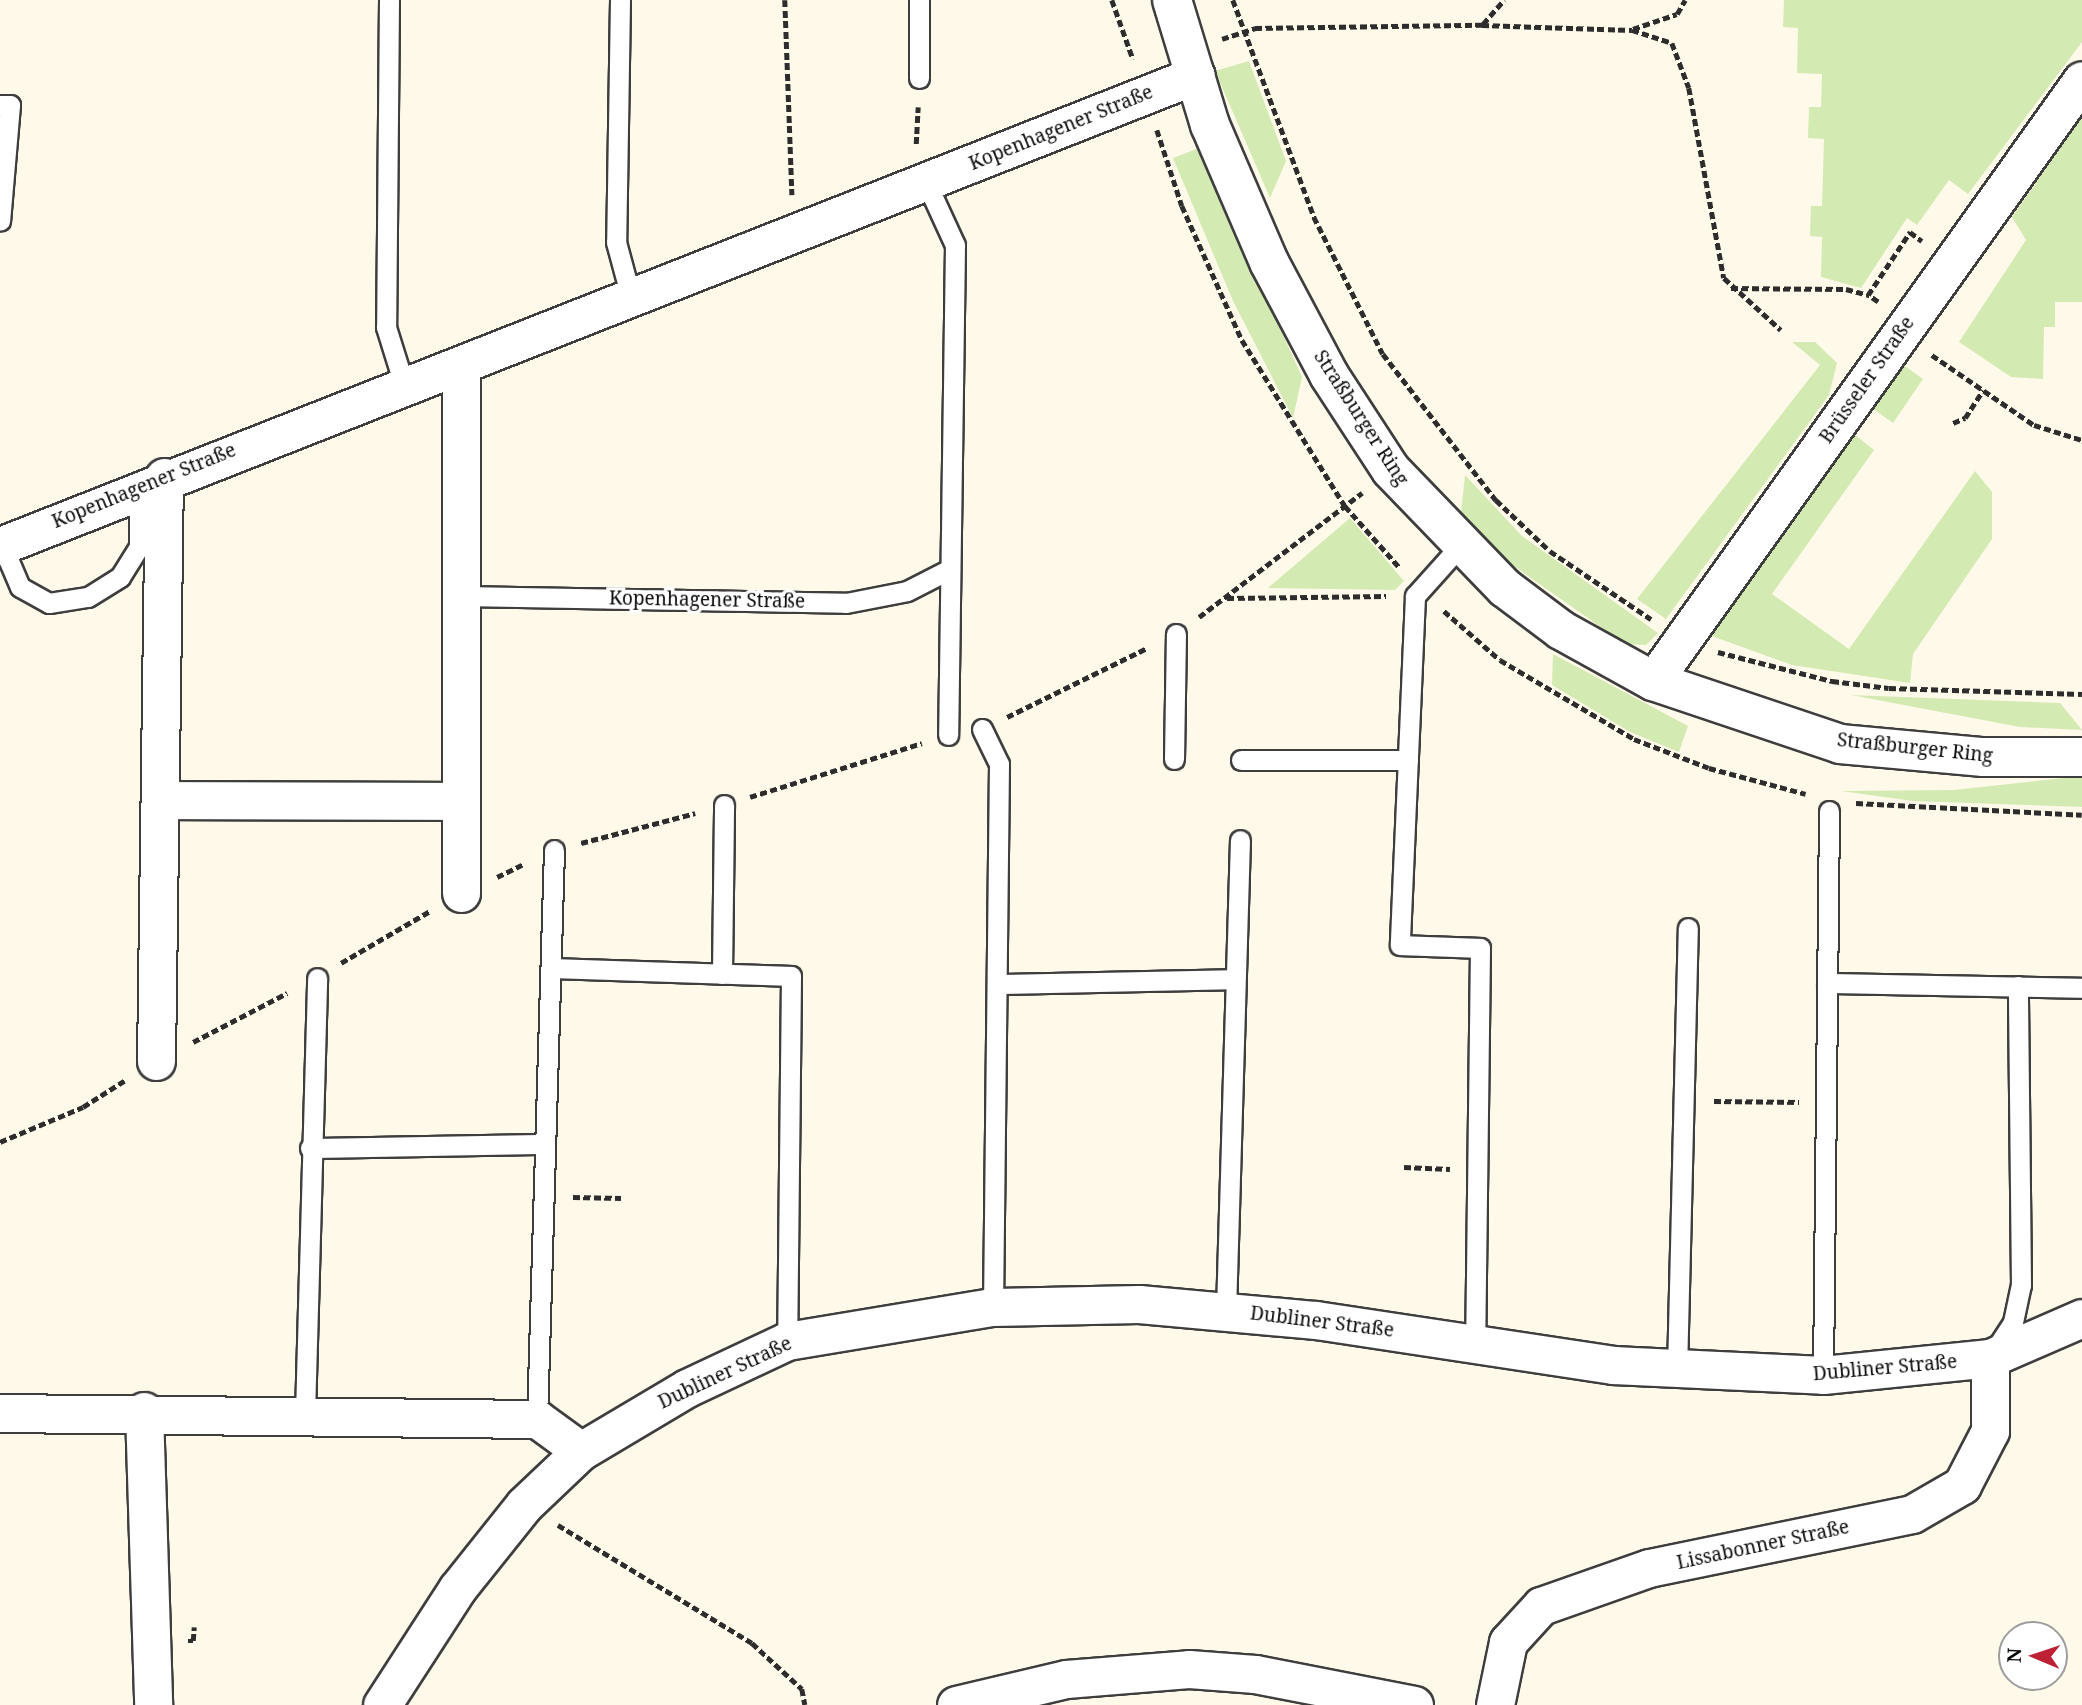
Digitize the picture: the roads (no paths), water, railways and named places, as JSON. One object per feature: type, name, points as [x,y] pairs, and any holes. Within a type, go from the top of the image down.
[{"type":"street","name":"Straßburger Ring","points":[[1172,0],[1192,63],[1269,262],[1329,375],[1391,470],[1459,547],[1561,630],[1653,681],[1840,744],[1983,757],[2082,757]]},
{"type":"street","name":"Kopenhagener Straße","points":[[1,544],[152,482],[461,369],[630,294],[926,182],[1192,63]]},
{"type":"street","name":"Brüsseler Straße","points":[[1653,681],[2082,80]]},
{"type":"street","points":[[461,369],[458,801],[461,893]]},
{"type":"street","points":[[152,482],[160,800],[156,1061]]},
{"type":"street","points":[[160,800],[458,801]]},
{"type":"street","name":"Dubliner Straße","points":[[382,1705],[457,1589],[524,1505],[581,1451],[687,1388],[787,1341],[993,1307],[1139,1304],[1226,1311],[1475,1342],[1676,1371],[1823,1375],[1990,1358],[2082,1318]]},
{"type":"street","name":"Lissabonner Straße","points":[[1495,1705],[1508,1642],[1541,1606],[1649,1568],[1912,1514],[1962,1485],[1990,1432],[1990,1358]]},
{"type":"street","points":[[144,1410],[153,1705]]},
{"type":"street","points":[[0,1413],[144,1410],[537,1419],[581,1451]]},
{"type":"street","points":[[956,1705],[1066,1679],[1189,1669],[1255,1674],[1414,1705]]},
{"type":"lane","points":[[389,0],[386,327],[405,388]]},
{"type":"lane","points":[[620,0],[616,242],[630,294]]},
{"type":"lane","points":[[919,0],[919,78]]},
{"type":"lane","points":[[0,105],[10,105],[0,221]]},
{"type":"lane","points":[[926,182],[955,245],[946,570],[948,735]]},
{"type":"lane","points":[[1,544],[20,587],[49,603],[88,597],[120,576],[139,546],[152,482]]},
{"type":"lane","points":[[1459,547],[1415,596],[1400,945],[1480,948],[1475,1342]]},
{"type":"lane","name":"Kopenhagener Straße","points":[[461,596],[846,603],[907,591],[946,570]]},
{"type":"lane","points":[[1174,759],[1176,634]]},
{"type":"lane","points":[[982,729],[999,764],[999,984],[993,1307]]},
{"type":"lane","points":[[1241,760],[1408,760]]},
{"type":"lane","points":[[722,974],[724,805]]},
{"type":"lane","points":[[1823,1375],[1829,811]]},
{"type":"lane","points":[[1226,1311],[1240,840]]},
{"type":"lane","points":[[537,1419],[542,1144],[552,968],[554,850]]},
{"type":"lane","points":[[1676,1371],[1688,929]]},
{"type":"lane","points":[[552,968],[791,976],[787,1341]]},
{"type":"lane","points":[[305,1414],[310,1148],[317,978]]},
{"type":"lane","points":[[999,984],[1234,979]]},
{"type":"lane","points":[[1827,983],[2082,988]]},
{"type":"lane","points":[[1990,1358],[2013,1322],[2021,1285],[2018,986]]},
{"type":"lane","points":[[310,1148],[542,1144]]}]
